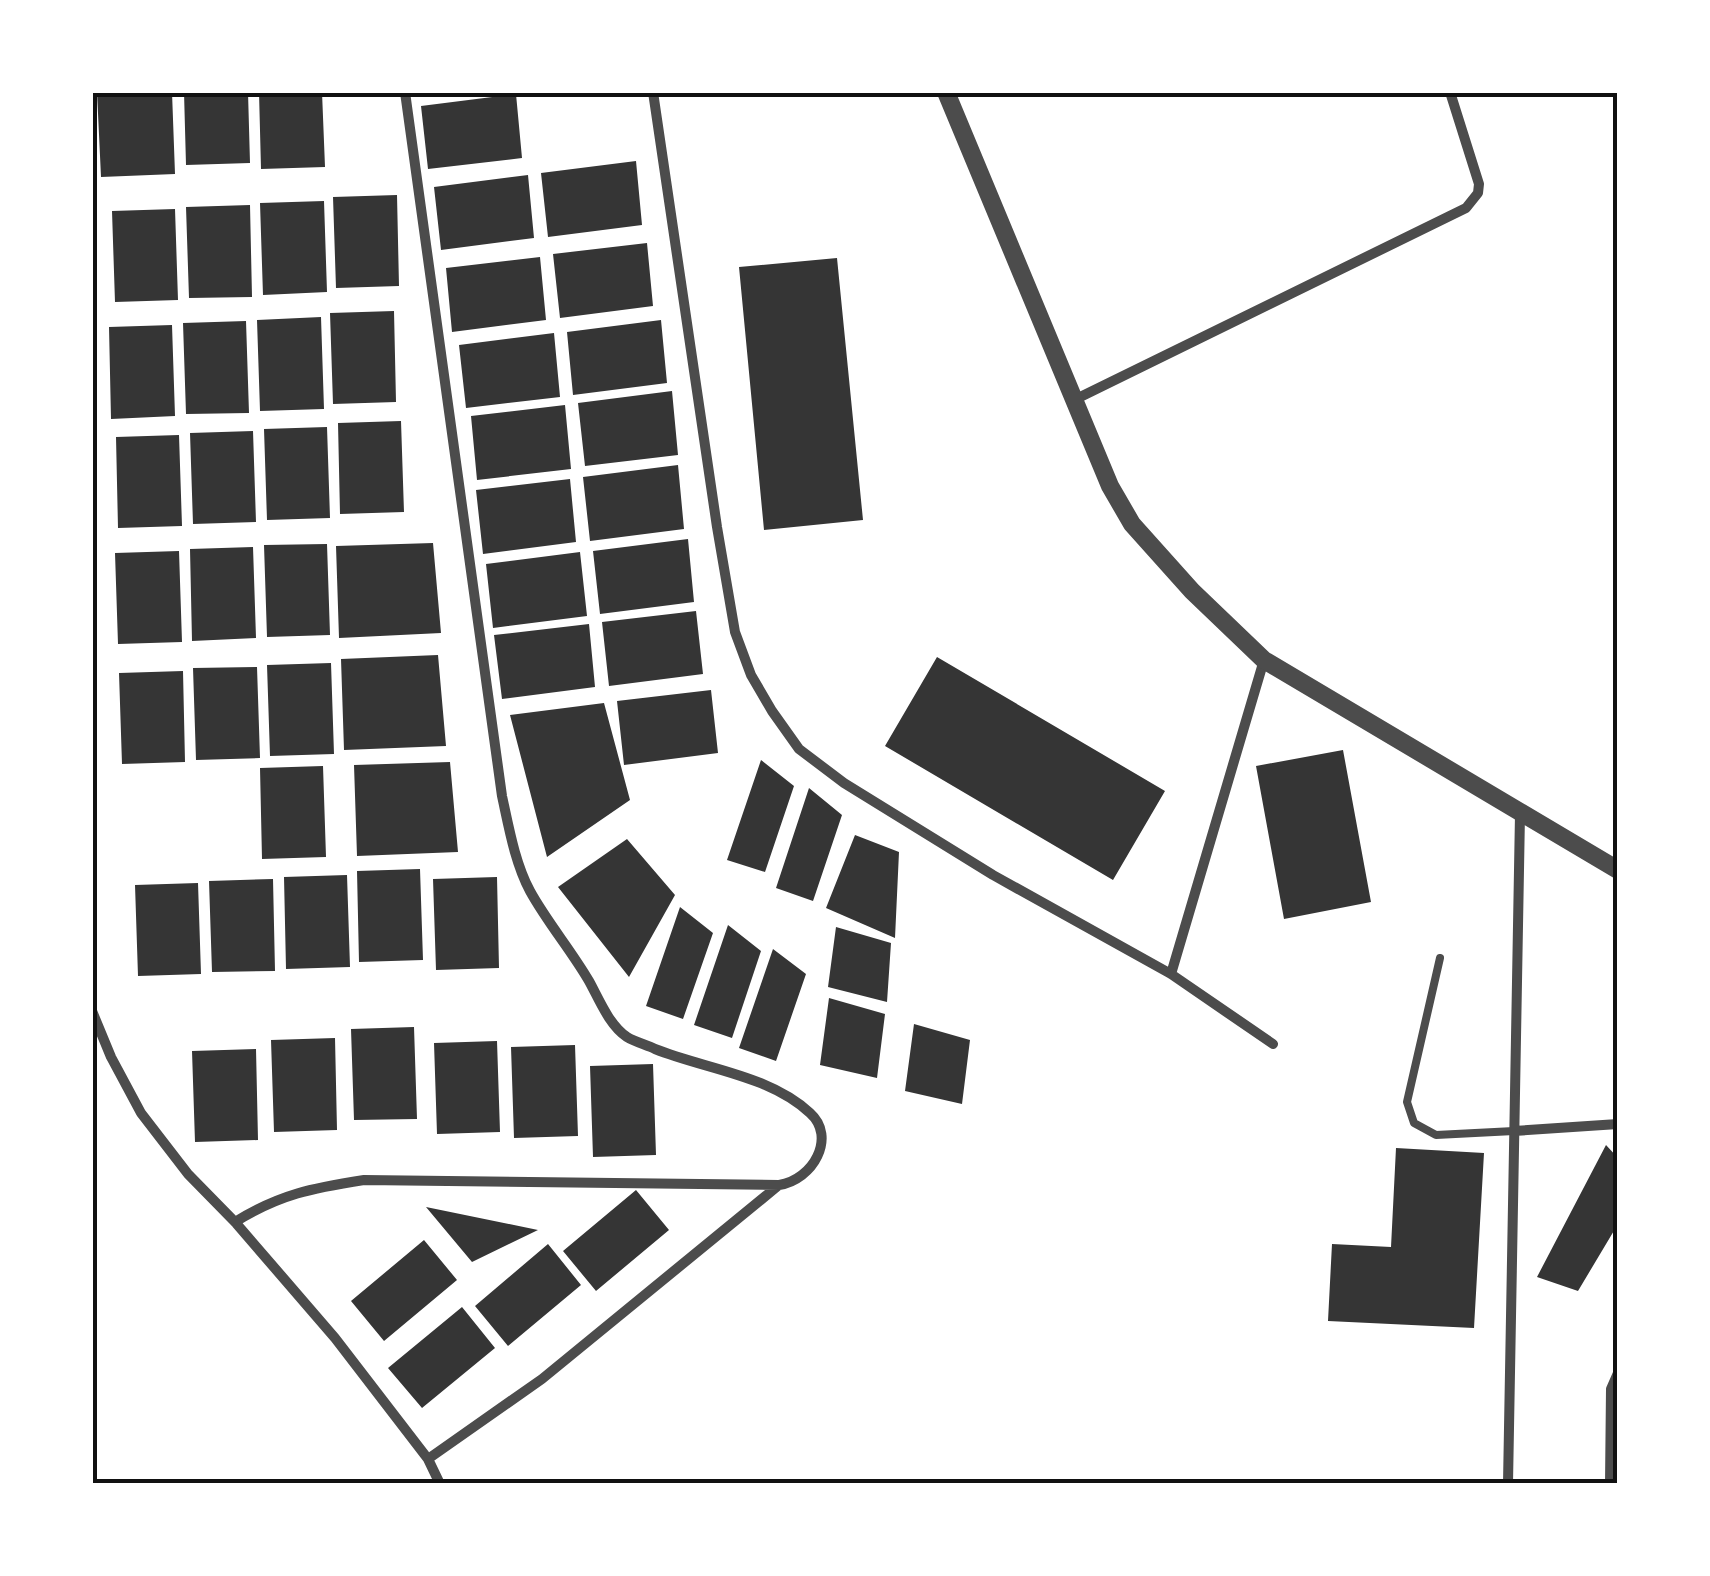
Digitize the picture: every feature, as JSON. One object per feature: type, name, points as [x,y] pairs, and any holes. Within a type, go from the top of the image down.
[{"type":"street","points":[[235,1222],[266,1202],[300,1190],[364,1180],[794,1183],[806,1176],[816,1160],[822,1130],[812,1114],[782,1094],[626,1037],[604,1010],[529,890],[512,842],[502,796],[404,92]]},
{"type":"street","points":[[653,92],[735,632],[758,688],[799,749],[844,783],[993,875],[1171,974],[1273,1044]]},
{"type":"street","points":[[946,92],[1110,486],[1132,524],[1192,592],[1264,660],[1618,870]]},
{"type":"street","points":[[1074,400],[1466,208],[1478,193],[1479,184],[1450,92]]},
{"type":"street","points":[[1171,974],[1264,660]]},
{"type":"street","points":[[1508,1484],[1520,814]]},
{"type":"street","points":[[92,1011],[142,1112],[188,1174],[335,1338],[428,1459],[440,1484]]},
{"type":"street","points":[[1514,1131],[1618,1124]]},
{"type":"street","points":[[428,1459],[542,1379],[779,1185]]},
{"type":"street","points":[[1610,1484],[1611,1389],[1618,1373]]},
{"type":"lane","points":[[1440,958],[1406,1102],[1414,1123],[1436,1135],[1514,1131]]},
{"type":"building","points":[[97,92],[172,92],[175,174],[101,177]]},
{"type":"building","points":[[184,92],[248,92],[250,163],[186,165]]},
{"type":"building","points":[[259,92],[322,92],[325,167],[261,169]]},
{"type":"building","points":[[516,94],[522,158],[428,169],[421,106]]},
{"type":"building","points":[[636,161],[642,225],[548,237],[541,173]]},
{"type":"building","points":[[528,175],[534,238],[441,250],[434,187]]},
{"type":"building","points":[[397,195],[399,286],[336,288],[333,197]]},
{"type":"building","points":[[324,201],[327,292],[263,295],[260,203]]},
{"type":"building","points":[[250,205],[252,297],[189,298],[186,207]]},
{"type":"building","points":[[175,209],[178,300],[115,302],[112,211]]},
{"type":"building","points":[[647,243],[653,306],[560,318],[553,254]]},
{"type":"building","points":[[540,257],[546,320],[452,332],[446,268]]},
{"type":"building","points":[[837,258],[863,520],[764,530],[739,267]]},
{"type":"building","points":[[394,311],[396,402],[333,404],[330,313]]},
{"type":"building","points":[[321,317],[324,409],[260,411],[257,320]]},
{"type":"building","points":[[661,320],[667,383],[573,395],[567,332]]},
{"type":"building","points":[[246,321],[249,413],[186,414],[183,323]]},
{"type":"building","points":[[172,325],[175,416],[111,419],[109,327]]},
{"type":"building","points":[[554,333],[560,397],[466,408],[459,345]]},
{"type":"building","points":[[672,391],[678,455],[585,466],[578,403]]},
{"type":"building","points":[[565,405],[571,469],[477,480],[471,416]]},
{"type":"building","points":[[401,421],[404,512],[340,514],[338,423]]},
{"type":"building","points":[[327,427],[330,518],[267,520],[264,429]]},
{"type":"building","points":[[253,431],[256,522],[193,524],[190,433]]},
{"type":"building","points":[[179,435],[182,526],[118,528],[116,437]]},
{"type":"building","points":[[678,465],[684,529],[590,541],[583,477]]},
{"type":"building","points":[[570,479],[576,542],[483,554],[476,490]]},
{"type":"building","points":[[688,539],[694,602],[600,614],[593,551]]},
{"type":"building","points":[[433,543],[441,633],[339,638],[336,546]]},
{"type":"building","points":[[327,544],[330,635],[267,637],[264,545]]},
{"type":"building","points":[[253,547],[256,638],[192,641],[190,549]]},
{"type":"building","points":[[179,551],[182,642],[118,644],[115,553]]},
{"type":"building","points":[[580,552],[587,616],[493,628],[486,564]]},
{"type":"building","points":[[696,611],[703,674],[609,686],[602,622]]},
{"type":"building","points":[[589,624],[595,687],[502,699],[494,635]]},
{"type":"building","points":[[438,655],[446,746],[344,750],[341,659]]},
{"type":"building","points":[[937,657],[1165,791],[1113,880],[885,746]]},
{"type":"building","points":[[331,663],[334,754],[270,756],[267,665]]},
{"type":"building","points":[[257,667],[260,758],[196,760],[193,668]]},
{"type":"building","points":[[183,671],[185,762],[122,764],[119,673]]},
{"type":"building","points":[[711,690],[718,753],[624,765],[617,701]]},
{"type":"building","points":[[604,703],[630,800],[547,857],[510,715]]},
{"type":"building","points":[[1343,750],[1371,902],[1284,919],[1256,766]]},
{"type":"building","points":[[761,760],[794,786],[765,872],[727,860]]},
{"type":"building","points":[[450,762],[458,852],[357,856],[354,765]]},
{"type":"building","points":[[323,766],[326,857],[262,859],[260,768]]},
{"type":"building","points":[[809,788],[842,815],[813,901],[776,888]]},
{"type":"building","points":[[855,835],[899,852],[895,938],[826,908]]},
{"type":"building","points":[[627,839],[675,895],[629,977],[558,887]]},
{"type":"building","points":[[420,869],[423,960],[359,962],[357,871]]},
{"type":"building","points":[[347,875],[350,967],[286,969],[284,877]]},
{"type":"building","points":[[497,877],[499,968],[436,970],[433,879]]},
{"type":"building","points":[[273,879],[275,971],[212,972],[209,881]]},
{"type":"building","points":[[198,883],[201,974],[138,976],[135,885]]},
{"type":"building","points":[[680,907],[713,933],[683,1019],[646,1006]]},
{"type":"building","points":[[728,925],[761,951],[732,1038],[694,1025]]},
{"type":"building","points":[[836,927],[891,943],[887,1002],[828,987]]},
{"type":"building","points":[[773,949],[806,974],[776,1061],[739,1048]]},
{"type":"building","points":[[829,998],[885,1014],[877,1078],[820,1065]]},
{"type":"building","points":[[914,1024],[970,1040],[962,1104],[905,1091]]},
{"type":"building","points":[[414,1027],[417,1119],[354,1120],[351,1029]]},
{"type":"building","points":[[335,1038],[337,1130],[274,1132],[271,1040]]},
{"type":"building","points":[[497,1041],[500,1132],[437,1134],[434,1043]]},
{"type":"building","points":[[575,1045],[578,1136],[514,1138],[511,1047]]},
{"type":"building","points":[[256,1049],[258,1140],[195,1142],[192,1051]]},
{"type":"building","points":[[653,1064],[656,1155],[593,1157],[590,1066]]},
{"type":"building","points":[[1606,1145],[1618,1158],[1618,1224],[1578,1291],[1537,1277]]},
{"type":"building","points":[[1396,1148],[1484,1153],[1474,1328],[1328,1321],[1332,1244],[1391,1247]]},
{"type":"building","points":[[636,1190],[669,1230],[596,1291],[563,1251]]},
{"type":"building","points":[[426,1207],[538,1230],[472,1262]]},
{"type":"building","points":[[424,1240],[457,1280],[384,1341],[351,1301]]},
{"type":"building","points":[[548,1244],[581,1285],[508,1346],[475,1306]]},
{"type":"building","points":[[462,1307],[495,1348],[422,1408],[388,1368]]}]
